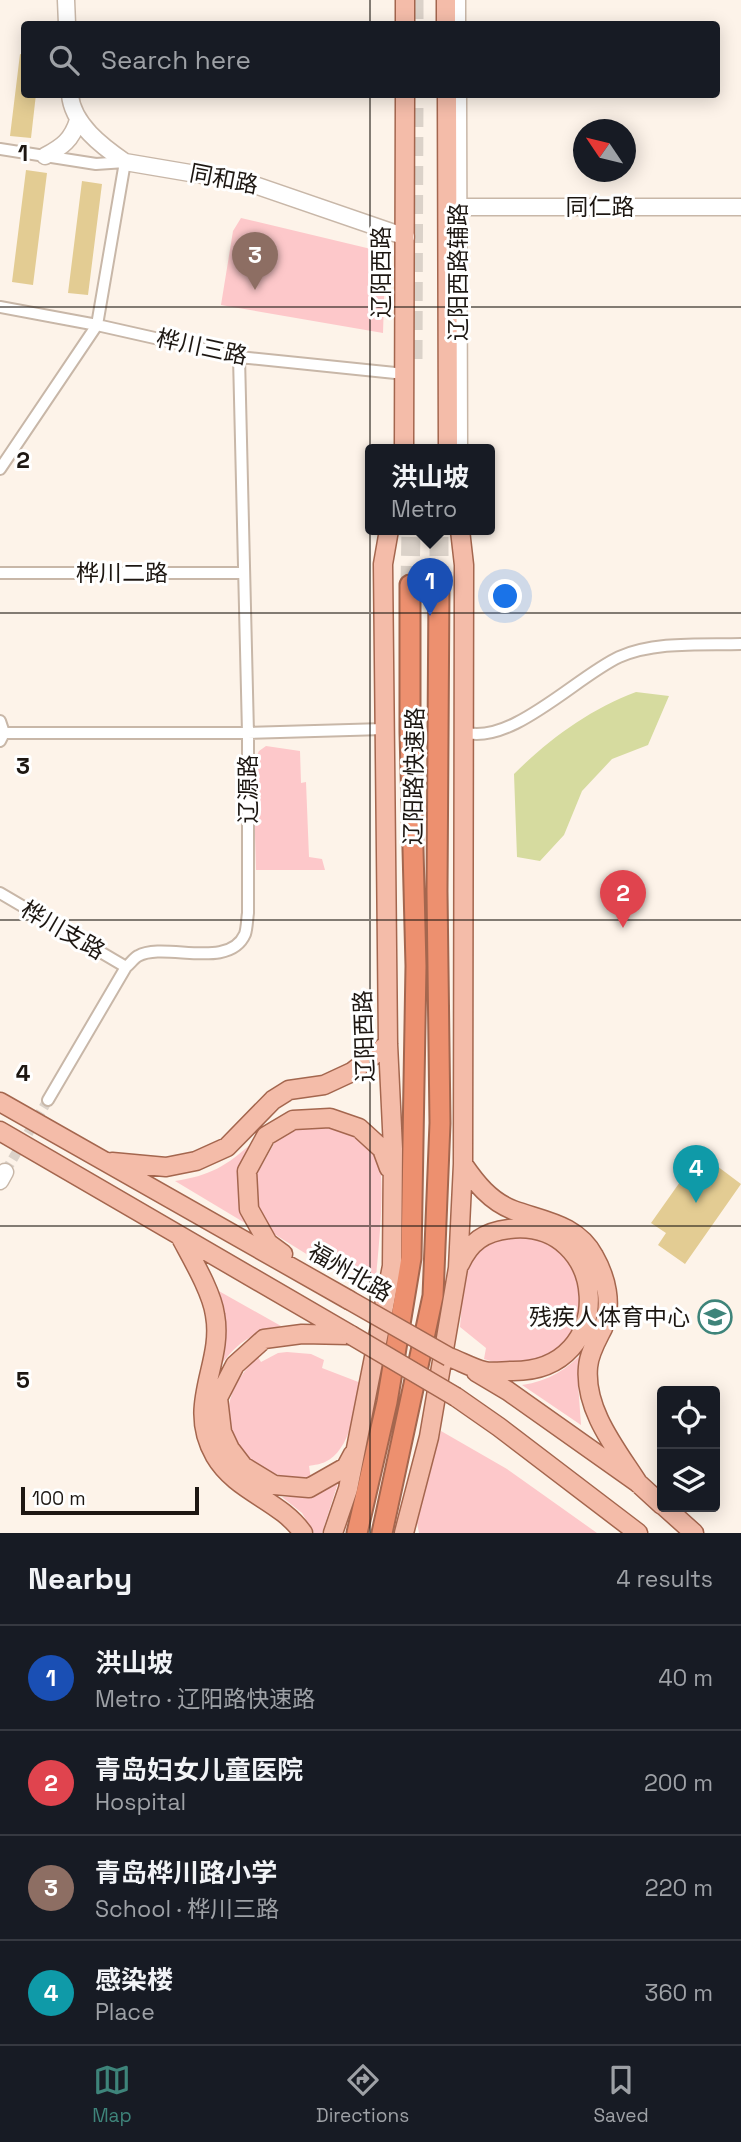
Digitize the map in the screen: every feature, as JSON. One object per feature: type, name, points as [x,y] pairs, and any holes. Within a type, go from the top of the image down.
[{"type":"highway","name":"辽阳路快速路","points":[[357,1533],[387,1402],[411,1258],[416,966],[410,584]]},
{"type":"highway","name":"辽阳路快速路","points":[[382,1533],[433,1296],[440,1123],[437,892],[439,584]]},
{"type":"main road","points":[[405,0],[405,21]]},
{"type":"main road","points":[[446,0],[446,21]]},
{"type":"main road","name":"辽阳西路","points":[[404,444],[405,98]]},
{"type":"main road","points":[[447,98],[453,201],[449,444]]},
{"type":"main road","name":"辽阳西路","points":[[333,1533],[348,1489],[392,1266],[393,1179],[388,1044],[383,564],[388,535]]},
{"type":"main road","points":[[404,1533],[429,1437],[458,1268],[463,1164],[464,565],[461,535]]},
{"type":"main road","points":[[104,1161],[166,1167],[196,1161],[227,1147],[273,1100],[289,1090],[324,1085],[352,1072],[388,1044]]},
{"type":"main road","name":"福州北路","points":[[0,1102],[508,1391],[638,1483],[657,1500]]},
{"type":"main road","points":[[349,1300],[268,1243],[249,1209],[247,1171],[266,1136],[293,1120],[330,1118],[359,1128],[382,1149],[393,1179]]},
{"type":"main road","points":[[0,1131],[456,1397],[638,1533]]},
{"type":"main road","points":[[463,1164],[489,1196],[512,1210],[557,1223],[582,1240],[593,1253],[603,1273],[607,1300],[604,1325],[587,1365],[588,1381],[592,1400],[605,1431],[638,1483]]},
{"type":"main road","points":[[449,1357],[485,1371],[528,1372],[545,1367],[561,1359],[572,1348],[581,1336],[590,1310],[590,1296],[581,1265],[560,1240],[540,1231],[529,1228],[510,1229],[475,1241],[465,1252],[458,1268]]},
{"type":"main road","points":[[180,1236],[215,1314],[215,1347],[205,1388],[203,1427],[215,1456],[232,1478],[274,1505],[303,1533]]},
{"type":"main road","points":[[351,1335],[302,1334],[264,1339],[235,1365],[218,1398],[222,1432],[230,1449],[243,1466],[274,1485],[309,1488],[346,1467],[356,1448]]},
{"type":"main road","name":"福州北路","points":[[670,1512],[694,1533]]},
{"type":"street","points":[[66,0],[67,21]]},
{"type":"street","points":[[457,0],[457,21]]},
{"type":"street","name":"同和路","points":[[71,98],[78,120],[110,152],[125,162],[249,183],[406,237]]},
{"type":"street","name":"辽阳西路辅路","points":[[458,98],[453,201],[458,444]]},
{"type":"street","points":[[45,156],[69,141],[78,120]]},
{"type":"street","points":[[0,149],[96,164],[125,162],[97,325],[0,469]]},
{"type":"street","name":"同仁路","points":[[453,201],[741,207]]},
{"type":"street","name":"桦川三路","points":[[0,307],[97,325],[239,357],[405,374]]},
{"type":"street","name":"辽源路","points":[[126,967],[139,955],[165,952],[219,954],[232,948],[245,936],[248,913],[248,733],[239,357]]},
{"type":"street","name":"桦川二路","points":[[0,573],[244,573]]},
{"type":"street","points":[[463,732],[472,735],[496,732],[524,720],[588,674],[620,657],[654,647],[741,644]]},
{"type":"street","points":[[0,721],[2,737],[384,729]]},
{"type":"street","name":"桦川支路","points":[[0,893],[126,967]]},
{"type":"street","points":[[48,1100],[126,967]]},
{"type":"shaded area","points":[[241,218],[371,249],[385,269],[383,333],[221,305],[233,231]]},
{"type":"shaded area","points":[[636,692],[669,696],[648,745],[612,759],[582,791],[564,835],[540,861],[517,857],[514,774],[541,749],[586,716]]},
{"type":"shaded area","points":[[266,746],[300,751],[301,783],[306,782],[309,857],[322,859],[325,870],[256,870],[253,764],[259,751]]},
{"type":"shaded area","points":[[328,1125],[354,1133],[371,1144],[379,1159],[382,1191],[376,1278],[356,1275],[346,1269],[334,1271],[274,1234],[258,1206],[257,1174],[275,1142],[295,1128]]},
{"type":"shaded area","points":[[253,1142],[240,1182],[240,1201],[245,1223],[175,1181],[217,1169]]},
{"type":"shaded area","points":[[526,1234],[560,1248],[582,1280],[579,1330],[553,1358],[511,1367],[484,1359],[486,1348],[460,1327],[463,1290],[469,1262],[476,1251],[487,1243],[504,1237]]},
{"type":"shaded area","points":[[217,1290],[281,1326],[244,1341],[217,1370],[224,1330]]},
{"type":"shaded area","points":[[586,1349],[578,1383],[581,1425],[522,1385],[557,1373]]},
{"type":"shaded area","points":[[278,1353],[311,1354],[324,1360],[322,1368],[361,1383],[351,1427],[341,1448],[323,1463],[309,1466],[311,1479],[277,1475],[255,1463],[241,1450],[232,1436],[228,1421],[234,1388],[244,1372],[258,1357],[261,1362]]},
{"type":"shaded area","points":[[441,1431],[507,1469],[597,1533],[419,1533],[416,1518]]},
{"type":"shaded area","points":[[338,1483],[322,1533],[314,1533],[302,1513],[282,1497],[311,1496]]},
{"type":"building","points":[[20,54],[21,98],[36,98],[31,138],[10,136]]},
{"type":"building","points":[[26,170],[47,173],[33,285],[12,282]]},
{"type":"building","points":[[82,181],[102,184],[88,295],[68,293]]},
{"type":"building","points":[[713,1163],[741,1184],[685,1264],[658,1245],[666,1233],[651,1223],[692,1165],[705,1174]]},
{"type":"tunnel","points":[[414,0],[414,21]]},
{"type":"tunnel","points":[[413,359],[414,98]]},
{"type":"tunnel","points":[[410,585],[411,535]]},
{"type":"tunnel","points":[[439,535],[439,585]]},
{"type":"tunnel","points":[[5,1172],[48,1100]]},
{"type":"place","name":"青岛桦川路小学","points":[[255,290]]},
{"type":"place","name":"洪山坡","points":[[430,616]]},
{"type":"place","name":"青岛妇女儿童医院","points":[[623,928]]},
{"type":"place","name":"感染楼","points":[[696,1203]]},
{"type":"place","name":"残疾人体育中心","points":[[715,1317]]}]
